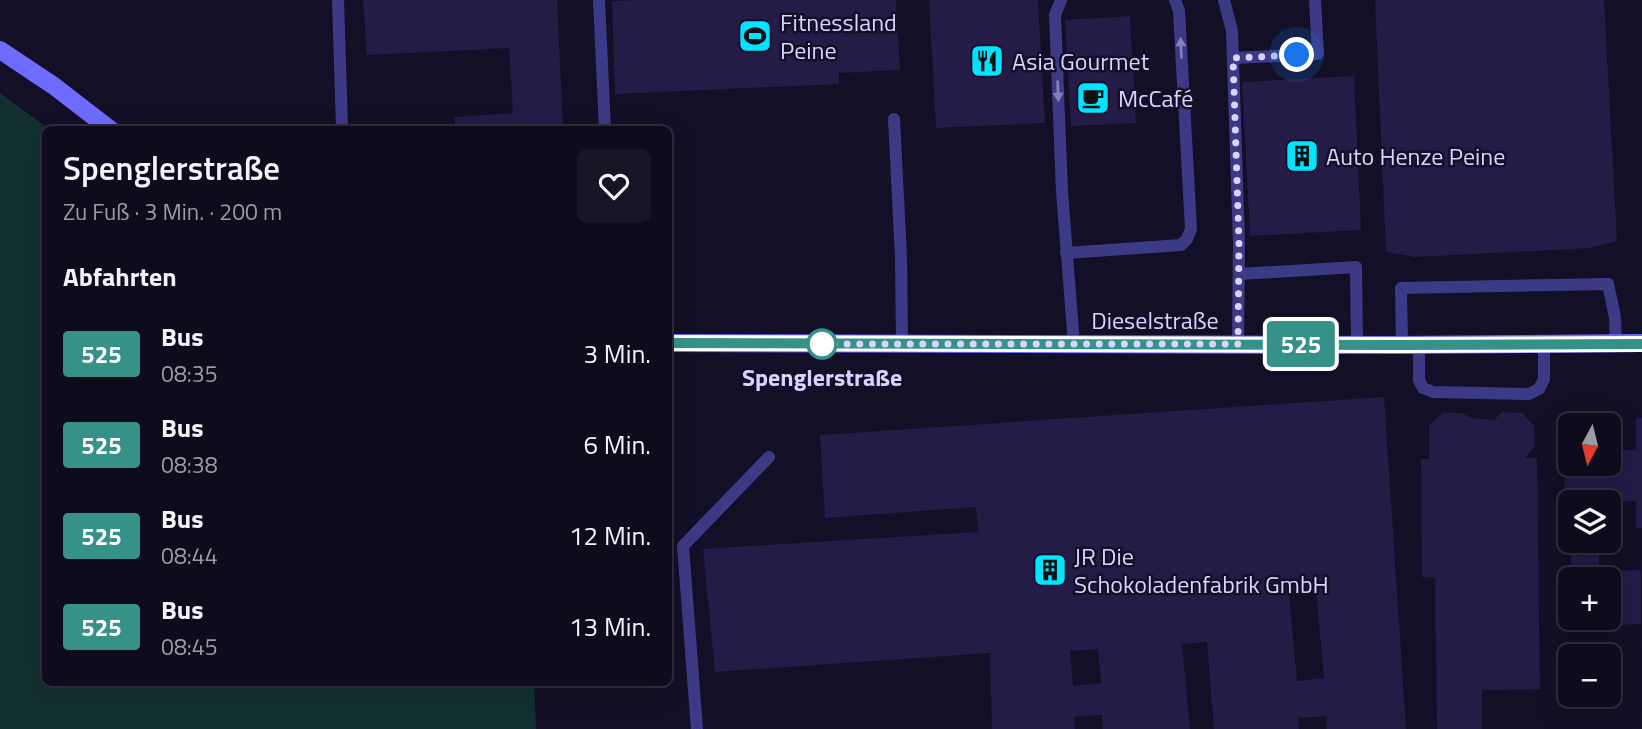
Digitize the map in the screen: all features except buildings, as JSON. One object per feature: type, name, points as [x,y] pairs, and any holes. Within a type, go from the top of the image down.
[{"type":"street","points":[[0,50],[54,86],[106,126]]},
{"type":"street","name":"Dieselstraße","points":[[672,343],[1642,344]]},
{"type":"lane","points":[[338,0],[342,126]]},
{"type":"lane","points":[[599,0],[605,126]]},
{"type":"lane","points":[[1061,0],[1055,15],[1061,177],[1073,344]]},
{"type":"lane","points":[[1066,253],[1181,244],[1187,239],[1191,229],[1188,165],[1179,11],[1175,0]]},
{"type":"lane","points":[[1224,0],[1232,31],[1239,274],[1238,344]]},
{"type":"lane","points":[[1233,58],[1318,54],[1315,0]]},
{"type":"lane","points":[[894,120],[901,257],[902,344]]},
{"type":"lane","points":[[1239,274],[1356,267],[1357,344]]},
{"type":"lane","points":[[1544,345],[1544,379],[1539,389],[1529,394],[1433,392],[1423,388],[1419,380],[1401,288],[1608,284],[1615,317],[1616,344]]},
{"type":"lane","points":[[698,729],[682,546],[769,457]]},
{"type":"green space","points":[[0,93],[45,126],[42,126],[42,686],[534,686],[536,729],[0,729]]},
{"type":"bus line","name":"525","points":[[672,343],[1642,344]]},
{"type":"place","name":"Fitnessland Peine","points":[[755,36]]},
{"type":"place","name":"Asia Gourmet","points":[[987,61]]},
{"type":"place","name":"McCafé","points":[[1093,98]]},
{"type":"place","name":"Auto Henze Peine","points":[[1302,156]]},
{"type":"place","name":"Spenglerstraße","points":[[822,344]]},
{"type":"place","name":"JR Die Schokoladenfabrik GmbH","points":[[1050,570]]},
{"type":"route","points":[[822,344],[1238,344],[1239,243],[1233,58],[1297,55]]}]
